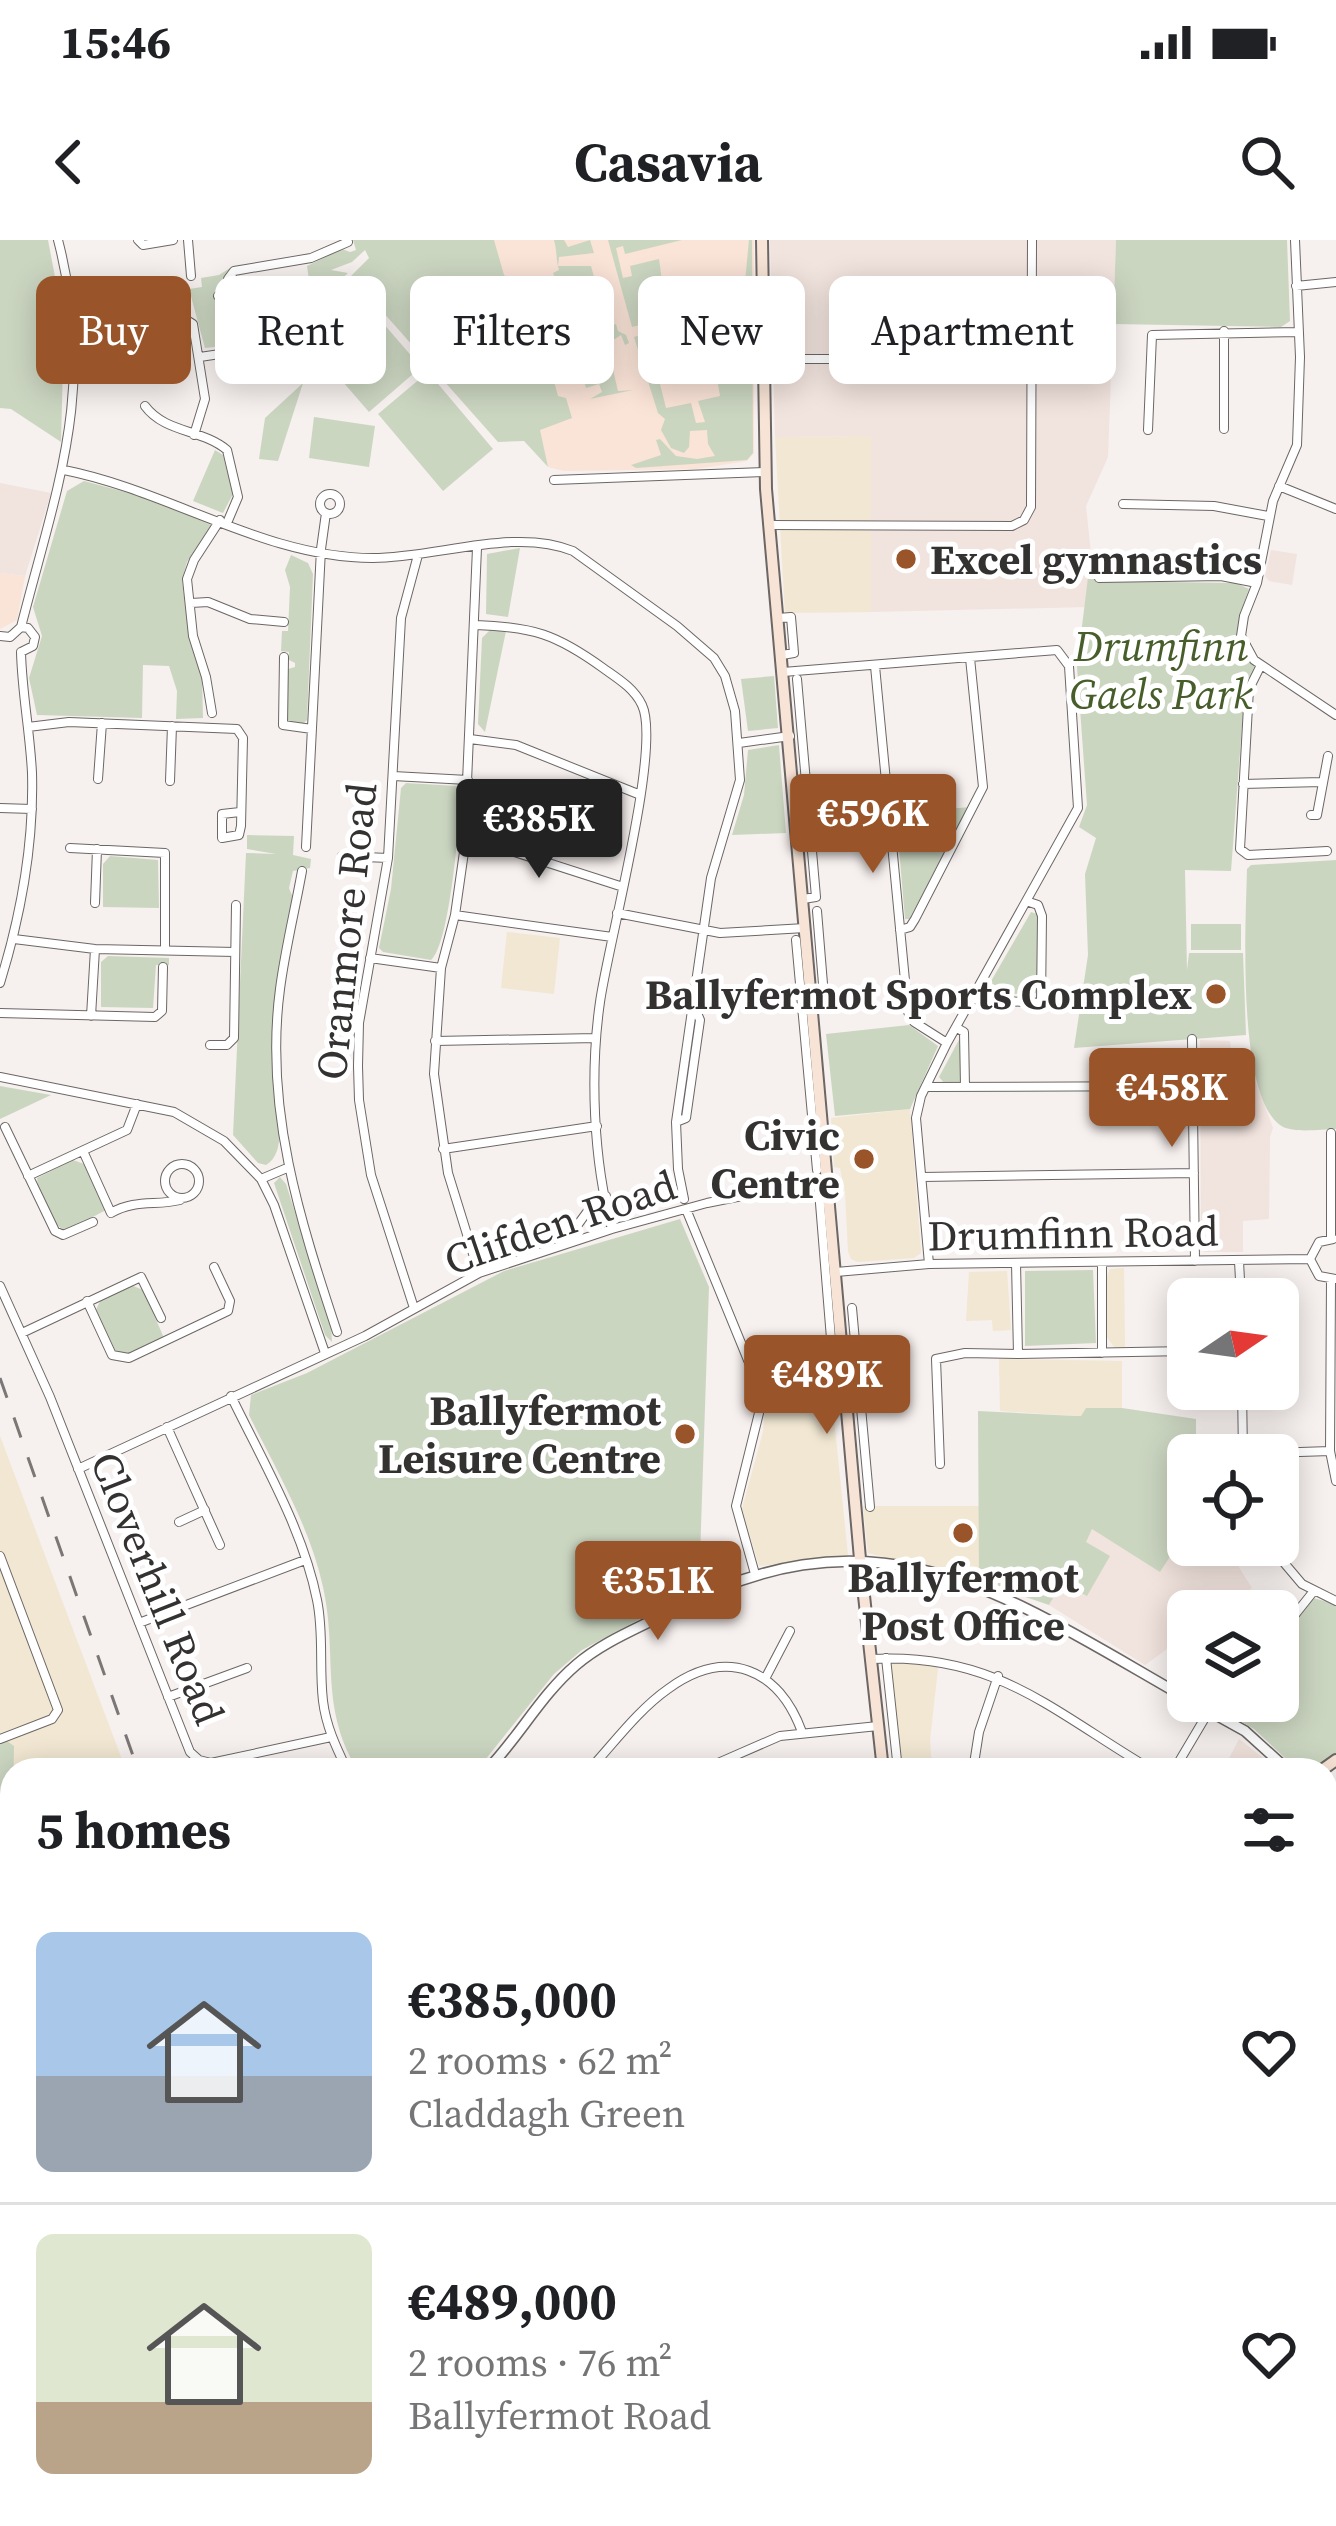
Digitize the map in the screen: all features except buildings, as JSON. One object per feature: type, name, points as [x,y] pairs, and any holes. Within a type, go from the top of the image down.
[{"type":"main road","points":[[762,240],[762,276]]},
{"type":"main road","points":[[763,384],[765,472],[778,618],[803,816],[803,954],[816,972],[811,1046],[819,1146],[827,1235],[836,1272],[833,1304],[859,1466],[860,1559],[882,1758]]},
{"type":"street","points":[[21,627],[64,470],[75,354],[58,240]]},
{"type":"street","points":[[138,240],[143,244],[173,240]]},
{"type":"street","points":[[188,240],[191,275]]},
{"type":"street","points":[[1032,240],[1032,276]]},
{"type":"street","points":[[1295,240],[1297,445],[1268,516],[1257,583],[1241,636],[1248,653],[1261,665],[1336,715]]},
{"type":"street","points":[[230,276],[234,271],[311,258],[349,243]]},
{"type":"street","points":[[1296,286],[1336,282]]},
{"type":"street","points":[[191,323],[196,330],[205,399],[194,435]]},
{"type":"street","points":[[1224,332],[1224,429]]},
{"type":"street","points":[[1148,430],[1151,335],[1299,332]]},
{"type":"street","points":[[200,357],[215,355]]},
{"type":"street","points":[[770,525],[1021,523],[1031,507],[1031,384]]},
{"type":"street","points":[[145,406],[156,421],[220,444],[227,452],[238,497],[189,570],[193,636],[212,713]]},
{"type":"street","points":[[64,470],[130,485],[321,556],[418,555],[537,541],[555,544],[573,551],[714,658],[725,676],[739,742],[737,793],[711,878],[701,931],[691,1012],[697,1012],[700,1020],[686,1118],[676,1122],[678,1169],[685,1204],[757,1382],[759,1413],[736,1506],[754,1574]]},
{"type":"street","points":[[554,480],[765,472]]},
{"type":"street","points":[[1279,486],[1336,509]]},
{"type":"street","points":[[1124,504],[1214,506],[1268,516]]},
{"type":"street","points":[[307,847],[326,513]]},
{"type":"street","points":[[477,548],[465,836],[455,915],[441,968],[435,1093],[443,1148],[479,1273]]},
{"type":"street","name":"Oranmore Road","points":[[414,1308],[374,1189],[360,1113],[359,1023],[388,858],[401,618],[418,555]]},
{"type":"street","points":[[1100,578],[1221,576],[1257,583]]},
{"type":"street","points":[[191,603],[208,602],[250,619],[284,622]]},
{"type":"street","points":[[476,625],[521,627],[554,635],[632,690],[641,704],[648,739],[596,1038],[597,1126],[612,1229]]},
{"type":"street","points":[[28,628],[35,637],[33,646],[21,652],[5,636],[28,628]]},
{"type":"street","points":[[784,672],[1057,650],[1066,658],[1080,802],[926,1087],[916,1118],[929,1264]]},
{"type":"street","points":[[0,983],[14,939],[32,809],[21,652]]},
{"type":"street","points":[[900,930],[915,919],[982,787],[970,658]]},
{"type":"street","points":[[287,662],[283,724],[312,729]]},
{"type":"street","points":[[1261,665],[1250,688],[1242,853],[1327,851]]},
{"type":"street","points":[[875,666],[910,1017],[947,1043]]},
{"type":"street","points":[[797,680],[794,717],[803,816]]},
{"type":"street","points":[[28,727],[102,723],[232,727],[242,734],[241,812]]},
{"type":"street","points":[[98,779],[102,723]]},
{"type":"street","points":[[170,781],[172,726]]},
{"type":"street","points":[[739,742],[790,736]]},
{"type":"street","points":[[470,739],[517,745],[638,794]]},
{"type":"street","points":[[1311,814],[1317,815],[1328,756]]},
{"type":"street","points":[[393,776],[468,780]]},
{"type":"street","points":[[1243,784],[1322,782]]},
{"type":"street","points":[[0,808],[32,809]]},
{"type":"street","points":[[465,836],[622,887]]},
{"type":"street","points":[[541,859],[548,836]]},
{"type":"street","points":[[70,848],[165,853],[165,950]]},
{"type":"street","points":[[94,903],[97,849]]},
{"type":"street","points":[[342,856],[388,858]]},
{"type":"street","points":[[302,871],[280,991],[280,1122],[287,1168],[337,1332]]},
{"type":"street","points":[[1029,902],[1038,905],[1042,916],[1041,1004]]},
{"type":"street","points":[[210,1045],[227,1045],[233,1038],[236,905]]},
{"type":"street","points":[[817,911],[816,972],[824,996]]},
{"type":"street","points":[[617,913],[701,931],[739,934],[806,928]]},
{"type":"street","points":[[455,915],[612,937]]},
{"type":"street","points":[[14,939],[94,949],[236,952]]},
{"type":"street","points":[[796,940],[803,954],[811,1046]]},
{"type":"street","points":[[91,1016],[94,949]]},
{"type":"street","points":[[370,958],[441,968]]},
{"type":"street","points":[[0,1013],[160,1016],[164,967]]},
{"type":"street","points":[[973,999],[1080,1002]]},
{"type":"street","points":[[957,1028],[964,1032],[964,1088]]},
{"type":"street","points":[[435,1041],[596,1038]]},
{"type":"street","points":[[1192,1039],[1195,1261]]},
{"type":"street","points":[[0,1077],[174,1112],[208,1129],[261,1179],[325,1353]]},
{"type":"street","points":[[926,1087],[1193,1086]]},
{"type":"street","points":[[28,1176],[127,1130],[137,1104]]},
{"type":"street","points":[[443,1148],[597,1126]]},
{"type":"street","points":[[5,1127],[56,1232],[63,1235],[93,1222]]},
{"type":"street","points":[[1331,1133],[1334,1239],[1314,1247],[1310,1259],[1314,1271],[1333,1280],[1330,1451],[1336,1481]]},
{"type":"street","points":[[82,1151],[111,1213],[144,1202],[180,1201],[191,1197],[198,1189],[184,1161],[166,1171],[180,1201]]},
{"type":"street","points":[[261,1179],[287,1168]]},
{"type":"street","points":[[922,1177],[1194,1173]]},
{"type":"street","name":"Clifden Road","points":[[78,1469],[325,1353],[479,1273],[685,1204],[822,1174]]},
{"type":"street","points":[[819,1191],[833,1304]]},
{"type":"street","points":[[573,1241],[571,1234],[598,1197],[606,1196]]},
{"type":"street","name":"Drumfinn Road","points":[[836,1272],[929,1264],[1310,1259]]},
{"type":"street","points":[[1239,1261],[1240,1278]]},
{"type":"street","points":[[1102,1262],[1102,1353]]},
{"type":"street","points":[[1016,1263],[1018,1354]]},
{"type":"street","points":[[87,1301],[112,1355],[129,1358],[228,1311],[230,1301],[214,1267]]},
{"type":"street","points":[[22,1333],[141,1277],[160,1318]]},
{"type":"street","name":"Cloverhill Road","points":[[0,1286],[190,1752],[197,1758]]},
{"type":"street","points":[[853,1309],[859,1466],[870,1507]]},
{"type":"street","points":[[833,1363],[838,1339],[854,1329]]},
{"type":"street","points":[[940,1464],[936,1359],[965,1353],[1167,1351]]},
{"type":"street","points":[[236,1394],[317,1598],[323,1705],[341,1758]]},
{"type":"street","points":[[167,1427],[220,1545]]},
{"type":"street","points":[[1299,1452],[1330,1451]]},
{"type":"street","points":[[179,1522],[205,1510]]},
{"type":"street","points":[[0,1556],[57,1708],[56,1715],[0,1739]]},
{"type":"street","points":[[497,1758],[551,1690],[591,1654],[716,1588],[754,1574],[860,1559],[922,1568],[1022,1606],[1167,1687]]},
{"type":"street","points":[[139,1623],[305,1560]]},
{"type":"street","points":[[1284,1566],[1313,1592],[1336,1601]]},
{"type":"street","points":[[1299,1610],[1313,1592]]},
{"type":"street","points":[[766,1677],[790,1631]]},
{"type":"street","points":[[886,1658],[897,1758]]},
{"type":"street","points":[[871,1659],[942,1661],[998,1676],[1132,1758]]},
{"type":"street","points":[[168,1697],[247,1668]]},
{"type":"street","points":[[601,1758],[648,1707],[678,1683],[722,1669],[766,1677],[793,1708],[802,1732]]},
{"type":"street","points":[[975,1758],[998,1676]]},
{"type":"street","points":[[1181,1758],[1202,1722]]},
{"type":"street","points":[[1227,1722],[1276,1758]]},
{"type":"street","points":[[727,1758],[760,1742],[802,1732],[878,1726]]},
{"type":"street","name":"Cloverhill Road","points":[[235,1758],[331,1737]]},
{"type":"shaded area","points":[[483,240],[754,240],[754,276],[638,276],[638,384],[754,384],[754,453],[747,461],[696,469],[564,471],[548,467],[524,384],[614,384],[614,276],[493,276]]},
{"type":"shaded area","points":[[770,240],[1116,240],[1115,276],[829,276],[829,384],[1111,384],[1108,457],[1086,506],[1091,554],[1086,607],[871,612],[871,436],[775,437],[774,384],[805,384],[805,276],[771,276]]},
{"type":"shaded area","points":[[872,436],[871,612],[785,613],[775,437]]},
{"type":"shaded area","points":[[0,483],[51,493],[25,576],[0,573]]},
{"type":"shaded area","points":[[1271,550],[1297,554],[1292,585],[1265,576]]},
{"type":"shaded area","points":[[0,573],[25,576],[17,620],[0,629]]},
{"type":"shaded area","points":[[507,932],[560,938],[554,994],[501,988]]},
{"type":"shaded area","points":[[1200,1040],[1230,1041],[1233,1062],[1249,1064],[1273,1128],[1269,1219],[1243,1221],[1243,1252],[1204,1252],[1201,1246]]},
{"type":"shaded area","points":[[910,1109],[921,1253],[914,1258],[858,1262],[848,1251],[845,1192],[840,1168],[834,1167],[831,1118]]},
{"type":"shaded area","points":[[1124,1268],[1125,1348],[1115,1348],[1106,1336],[1106,1278],[1110,1269]]},
{"type":"shaded area","points":[[1007,1271],[1011,1330],[993,1331],[992,1320],[966,1321],[969,1272]]},
{"type":"shaded area","points":[[999,1359],[1122,1361],[1122,1408],[1086,1408],[1081,1416],[1000,1411]]},
{"type":"shaded area","points":[[828,1360],[848,1556],[759,1566],[742,1509],[763,1432],[766,1392]]},
{"type":"shaded area","points":[[0,1436],[121,1758],[0,1758]]},
{"type":"shaded area","points":[[863,1506],[979,1506],[979,1581],[868,1553]]},
{"type":"shaded area","points":[[1092,1529],[1167,1550],[1167,1566],[1238,1566],[1252,1588],[1167,1590],[1167,1649],[1145,1665],[1049,1605]]},
{"type":"shaded area","points":[[891,1662],[934,1664],[938,1668],[931,1758],[899,1758]]},
{"type":"shaded area","points":[[1239,1739],[1264,1758],[1229,1758]]},
{"type":"green space","points":[[0,240],[48,240],[55,276],[36,276],[36,384],[62,384],[61,442],[11,409],[0,408]]},
{"type":"green space","points":[[353,240],[494,240],[505,276],[410,276],[410,343],[386,316],[386,276],[351,276],[369,258],[365,250],[352,262],[331,270],[348,273],[308,276],[307,266],[342,249],[356,250]]},
{"type":"green space","points":[[554,240],[564,240],[568,247],[590,240],[594,253],[559,257],[558,266],[591,266],[594,276],[554,276]]},
{"type":"green space","points":[[608,240],[682,240],[625,254],[623,246],[616,248],[623,278],[632,276],[630,266],[659,259],[661,276],[638,276],[638,325],[632,327]]},
{"type":"green space","points":[[749,240],[752,240],[752,276],[746,276]]},
{"type":"green space","points":[[1116,240],[1287,240],[1290,321],[1281,327],[1116,324]]},
{"type":"green space","points":[[230,268],[228,276],[215,276],[215,347],[205,348],[191,289],[202,287],[201,278]]},
{"type":"green space","points":[[614,325],[629,343],[625,345],[621,335],[614,340]]},
{"type":"green space","points":[[386,327],[410,354],[410,377],[369,412],[345,384],[386,384]]},
{"type":"green space","points":[[614,374],[618,391],[633,390],[590,399],[602,392],[599,384],[614,384]]},
{"type":"green space","points":[[303,384],[278,461],[259,459],[265,418]]},
{"type":"green space","points":[[414,384],[438,384],[493,449],[443,491],[378,414]]},
{"type":"green space","points":[[447,384],[555,384],[558,396],[566,398],[572,418],[540,430],[548,467],[524,441],[498,442]]},
{"type":"green space","points":[[649,384],[660,384],[666,408],[691,403],[696,423],[705,422],[698,401],[720,396],[718,384],[753,384],[753,453],[747,460],[631,465],[661,455],[656,440],[660,439],[676,456],[715,456],[707,430],[690,431],[684,453],[671,448],[661,430],[665,419],[658,413]]},
{"type":"green space","points":[[314,417],[375,426],[369,467],[309,458]]},
{"type":"green space","points":[[215,450],[223,455],[233,494],[223,513],[193,501]]},
{"type":"green space","points":[[84,481],[148,498],[211,525],[187,562],[182,580],[189,636],[202,677],[203,718],[176,719],[177,691],[169,666],[143,665],[142,718],[37,715],[29,678],[42,636],[33,607],[67,491]]},
{"type":"green space","points":[[520,548],[508,617],[486,614],[487,554]]},
{"type":"green space","points":[[291,555],[308,563],[313,574],[307,720],[303,724],[287,721],[288,669],[295,663],[289,660],[289,652],[281,651],[282,631],[288,631],[290,587],[285,570]]},
{"type":"green space","name":"Drumfinn Gaels Park","points":[[1089,569],[1094,569],[1095,581],[1236,583],[1249,589],[1239,640],[1255,665],[1245,686],[1231,871],[1185,870],[1187,970],[1189,953],[1243,953],[1246,1035],[1074,1048],[1088,955],[1085,874],[1096,838],[1079,827],[1087,805],[1077,667]]},
{"type":"green space","points":[[490,630],[506,631],[485,732],[478,724],[482,638]]},
{"type":"green space","points":[[774,676],[778,728],[748,731],[741,679]]},
{"type":"green space","points":[[779,745],[786,833],[732,835],[744,795],[748,750]]},
{"type":"green space","points":[[406,783],[457,786],[461,794],[448,908],[431,960],[379,948],[391,889],[401,788]]},
{"type":"green space","points":[[971,807],[909,919],[905,919],[896,813]]},
{"type":"green space","points":[[247,835],[294,836],[293,855],[311,859],[310,868],[293,871],[289,888],[294,900],[273,1033],[279,1138],[278,1149],[266,1165],[258,1163],[233,1135],[246,853],[276,854],[247,849]]},
{"type":"green space","points":[[110,856],[158,860],[159,908],[103,907],[103,864]]},
{"type":"green space","points":[[1336,860],[1336,1129],[1292,1129],[1280,1125],[1266,1107],[1256,1079],[1245,964],[1247,869]]},
{"type":"green space","points":[[1031,912],[1037,914],[1037,993],[983,995]]},
{"type":"green space","points":[[1191,924],[1241,924],[1241,950],[1191,950]]},
{"type":"green space","points":[[108,956],[169,958],[169,965],[156,965],[153,1008],[101,1007],[101,962]]},
{"type":"green space","points":[[909,1025],[938,1046],[910,1109],[835,1116],[826,1034]]},
{"type":"green space","points":[[960,1038],[961,1084],[945,1084],[939,1077]]},
{"type":"green space","points":[[0,1086],[51,1095],[0,1119]]},
{"type":"green space","points":[[73,1160],[84,1164],[106,1210],[66,1231],[46,1208],[37,1178]]},
{"type":"green space","points":[[280,1177],[331,1325],[332,1342],[325,1335],[274,1183]]},
{"type":"green space","points":[[680,1219],[709,1287],[699,1587],[582,1650],[554,1674],[487,1758],[351,1758],[333,1702],[327,1612],[317,1565],[249,1415],[251,1395],[307,1373],[504,1271]]},
{"type":"green space","points":[[1093,1270],[1096,1343],[1025,1346],[1025,1271]]},
{"type":"green space","points":[[131,1285],[143,1290],[164,1338],[126,1355],[115,1350],[96,1310],[101,1299]]},
{"type":"green space","points":[[1086,1408],[1122,1408],[1196,1419],[1196,1434],[1167,1434],[1167,1561],[1160,1572],[1092,1529],[1086,1542],[1110,1556],[1087,1596],[1062,1583],[1049,1605],[979,1581],[978,1411],[1081,1416]]},
{"type":"green space","points":[[1313,1598],[1336,1604],[1336,1753],[1328,1758],[1285,1758],[1242,1722],[1299,1722],[1299,1615]]},
{"type":"green space","points":[[7,1741],[14,1746],[14,1758],[0,1758],[0,1744]]},
{"type":"railway","points":[[0,1378],[134,1758]]},
{"type":"place","name":"Excel gymnastics","points":[[906,559]]},
{"type":"place","name":"Ballyfermot Sports Complex","points":[[1216,994]]},
{"type":"place","name":"Civic Centre","points":[[864,1159]]},
{"type":"place","name":"Ballyfermot Leisure Centre","points":[[685,1434]]},
{"type":"place","name":"Ballyfermot Post Office","points":[[963,1533]]}]
